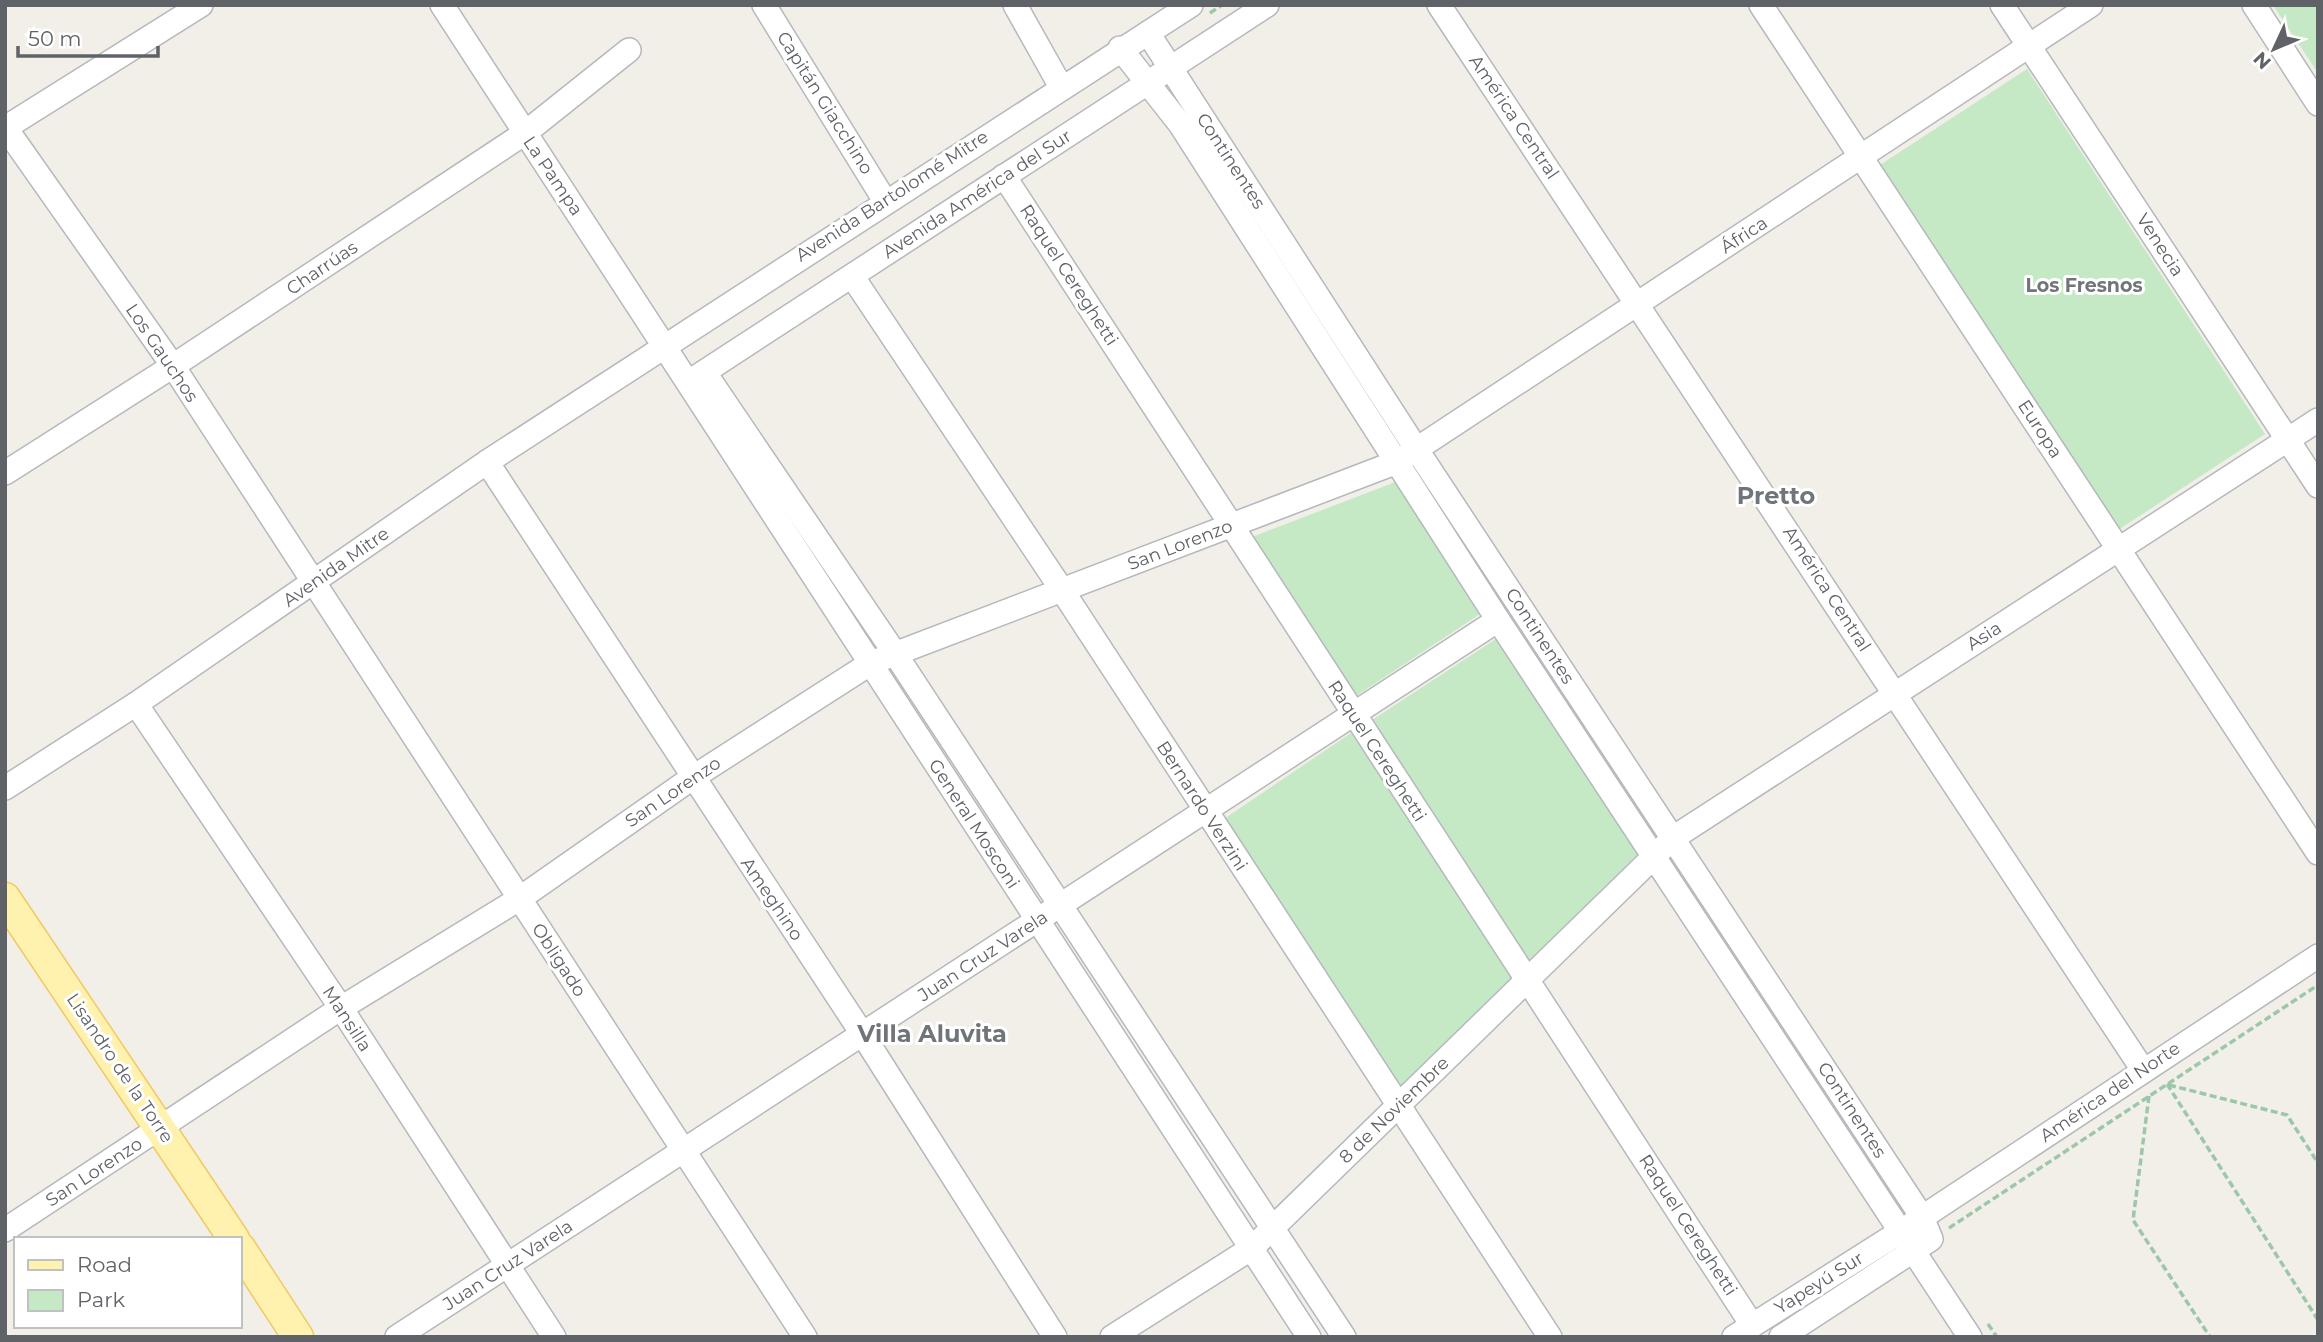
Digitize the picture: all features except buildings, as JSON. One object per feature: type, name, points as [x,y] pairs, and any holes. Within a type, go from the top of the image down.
[{"type":"main road","name":"Lisandro de la Torre","points":[[5,898],[233,1237]]},
{"type":"main road","points":[[242,1251],[298,1337]]},
{"type":"street","points":[[5,128],[201,5]]},
{"type":"street","name":"La Pampa","points":[[442,5],[665,345]]},
{"type":"street","name":"Capitán Giacchino","points":[[764,5],[885,201]]},
{"type":"street","points":[[1015,5],[1061,87]]},
{"type":"street","points":[[1120,48],[1191,5]]},
{"type":"street","name":"Avenida América del Sur","points":[[696,378],[1004,176],[1172,70],[1267,5]]},
{"type":"street","name":"América Central","points":[[1439,5],[2143,1070]]},
{"type":"street","name":"Europa","points":[[1761,5],[2318,853]]},
{"type":"street","name":"Venecia","points":[[2002,5],[2318,486]]},
{"type":"street","name":"África","points":[[1397,462],[2091,5]]},
{"type":"street","points":[[2254,5],[2318,104]]},
{"type":"street","name":"Continentes","points":[[1148,33],[1417,450],[1922,1217]]},
{"type":"street","name":"Avenida Bartolomé Mitre","points":[[665,345],[1120,48]]},
{"type":"street","name":"Continentes","points":[[1120,48],[1146,85],[1180,124],[1498,620],[1654,856],[1916,1240],[1970,1337]]},
{"type":"street","name":"Charrúas","points":[[5,473],[173,366],[525,133],[629,50]]},
{"type":"street","name":"Los Gauchos","points":[[5,128],[173,366],[312,584]]},
{"type":"street","name":"Raquel Cereghetti","points":[[1004,176],[1234,525],[1353,716],[1528,978],[1743,1331]]},
{"type":"street","name":"Bernardo Verzini","points":[[852,276],[1062,590],[1550,1337]]},
{"type":"street","name":"General Mosconi","points":[[665,345],[696,378],[894,652],[1344,1337]]},
{"type":"street","name":"Avenida Mitre","points":[[5,788],[136,704],[487,461],[665,345]]},
{"type":"street","name":"General Mosconi","points":[[696,378],[871,663],[1309,1337]]},
{"type":"street","name":"Asia","points":[[1654,856],[1673,838],[2318,420]]},
{"type":"street","name":"Ameghino","points":[[487,461],[692,778],[863,1035],[1055,1337]]},
{"type":"street","name":"San Lorenzo","points":[[5,1230],[341,1008],[519,899],[692,778],[871,663],[1397,462]]},
{"type":"street","name":"Obligado","points":[[312,584],[805,1337]]},
{"type":"street","name":"Juan Cruz Varela","points":[[397,1337],[1498,620]]},
{"type":"street","name":"Mansilla","points":[[136,704],[341,1008],[554,1337]]},
{"type":"street","name":"8 de Noviembre","points":[[1112,1337],[1252,1248],[1654,856]]},
{"type":"street","name":"América del Norte","points":[[1916,1240],[1922,1217],[2318,956]]},
{"type":"street","name":"Yapeyú Sur","points":[[1743,1331],[1916,1240]]},
{"type":"street","name":"Yapeyú Sur","points":[[1781,1337],[1916,1240]]},
{"type":"path","name":"América del Norte","points":[[1916,1240],[2149,1096],[2318,985]]},
{"type":"path","points":[[2167,1084],[2287,1115],[2318,1163]]},
{"type":"path","points":[[2167,1084],[2318,1320]]},
{"type":"path","points":[[2149,1096],[2133,1220],[2210,1337]]},
{"type":"green space","points":[[2273,5],[2318,5],[2318,73]]},
{"type":"green space","points":[[2027,69],[2265,434],[2118,530],[1880,165]]},
{"type":"green space","points":[[1398,481],[1483,612],[1353,698],[1252,537]]},
{"type":"green space","points":[[1499,637],[1640,852],[1527,963],[1369,722]]},
{"type":"green space","points":[[1351,733],[1512,977],[1398,1088],[1224,819]]},
{"type":"district","name":"Los Fresnos","points":[[2084,285]]},
{"type":"district","name":"Pretto","points":[[1776,495]]},
{"type":"district","name":"Villa Aluvita","points":[[932,1033]]}]
